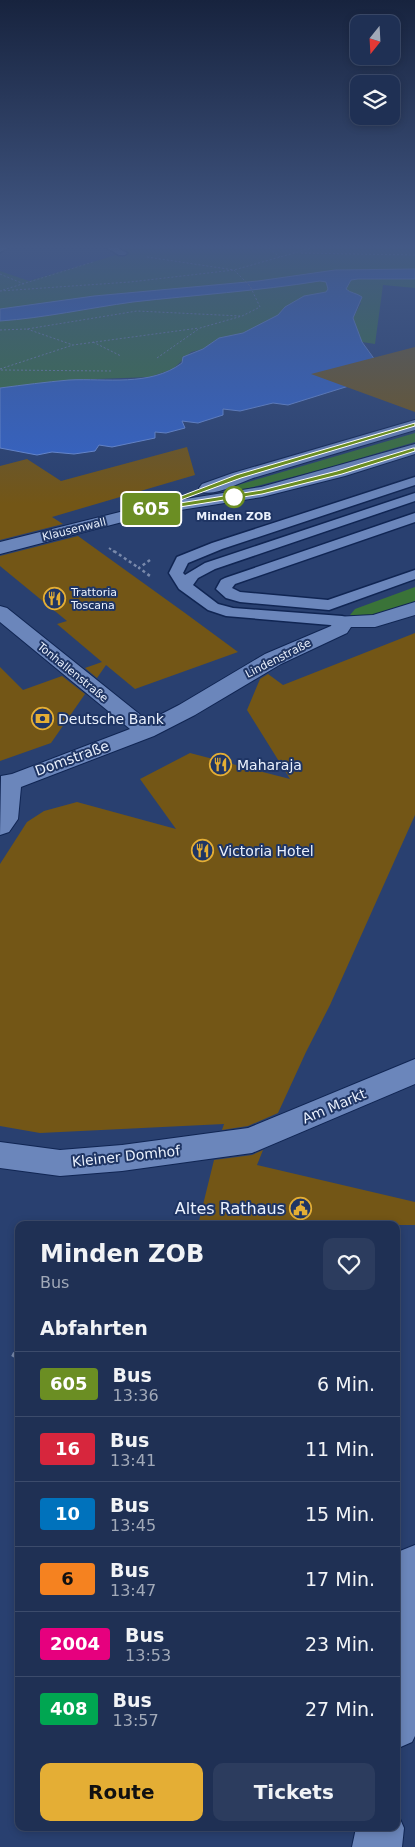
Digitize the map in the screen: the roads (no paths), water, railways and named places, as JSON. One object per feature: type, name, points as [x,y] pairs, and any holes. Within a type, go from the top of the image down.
[{"type":"street","name":"Klausenwall","points":[[186,500],[238,477],[415,425]]},
{"type":"street","name":"Klausenwall","points":[[0,548],[186,500],[270,490],[415,450]]},
{"type":"street","points":[[342,621],[375,621],[415,608]]},
{"type":"street","name":"Tonhallenstraße","points":[[0,612],[146,731]]},
{"type":"street","name":"Lindenstraße","points":[[146,731],[187,710],[272,659],[340,628],[342,621]]},
{"type":"street","name":"Domstraße","points":[[5,784],[146,731]]},
{"type":"street","points":[[0,827],[5,819],[5,784]]},
{"type":"street","name":"Am Markt","points":[[252,1140],[415,1072]]},
{"type":"street","name":"Kleiner Domhof","points":[[0,1155],[60,1163],[122,1158],[252,1140]]},
{"type":"street","points":[[400,1692],[415,1566]]},
{"type":"street","points":[[377,1847],[380,1831]]},
{"type":"lane","points":[[342,621],[232,613],[214,607],[184,586],[176,573],[182,560],[218,546],[415,480]]},
{"type":"lane","points":[[184,586],[193,575],[210,566],[415,497]]},
{"type":"lane","points":[[415,517],[230,580],[226,583],[224,589],[231,595],[240,597],[329,605],[415,574]]},
{"type":"water","points":[[358,332],[362,342],[375,360],[352,385],[288,405],[273,403],[240,411],[223,409],[223,415],[198,423],[182,421],[185,428],[166,433],[155,432],[155,438],[112,447],[99,445],[95,451],[74,454],[52,452],[37,455],[0,448],[0,388],[69,380],[127,380],[156,376],[169,371],[182,363],[183,357],[203,349],[219,338],[243,333]]},
{"type":"place","name":"Minden ZOB","points":[[234,497]]},
{"type":"place","name":"Trattoria Toscana","points":[[55,598]]},
{"type":"place","name":"Deutsche Bank","points":[[42,719]]},
{"type":"place","name":"Maharaja","points":[[221,765]]},
{"type":"place","name":"Victoria Hotel","points":[[203,851]]},
{"type":"place","name":"Altes Rathaus","points":[[301,1208]]}]
